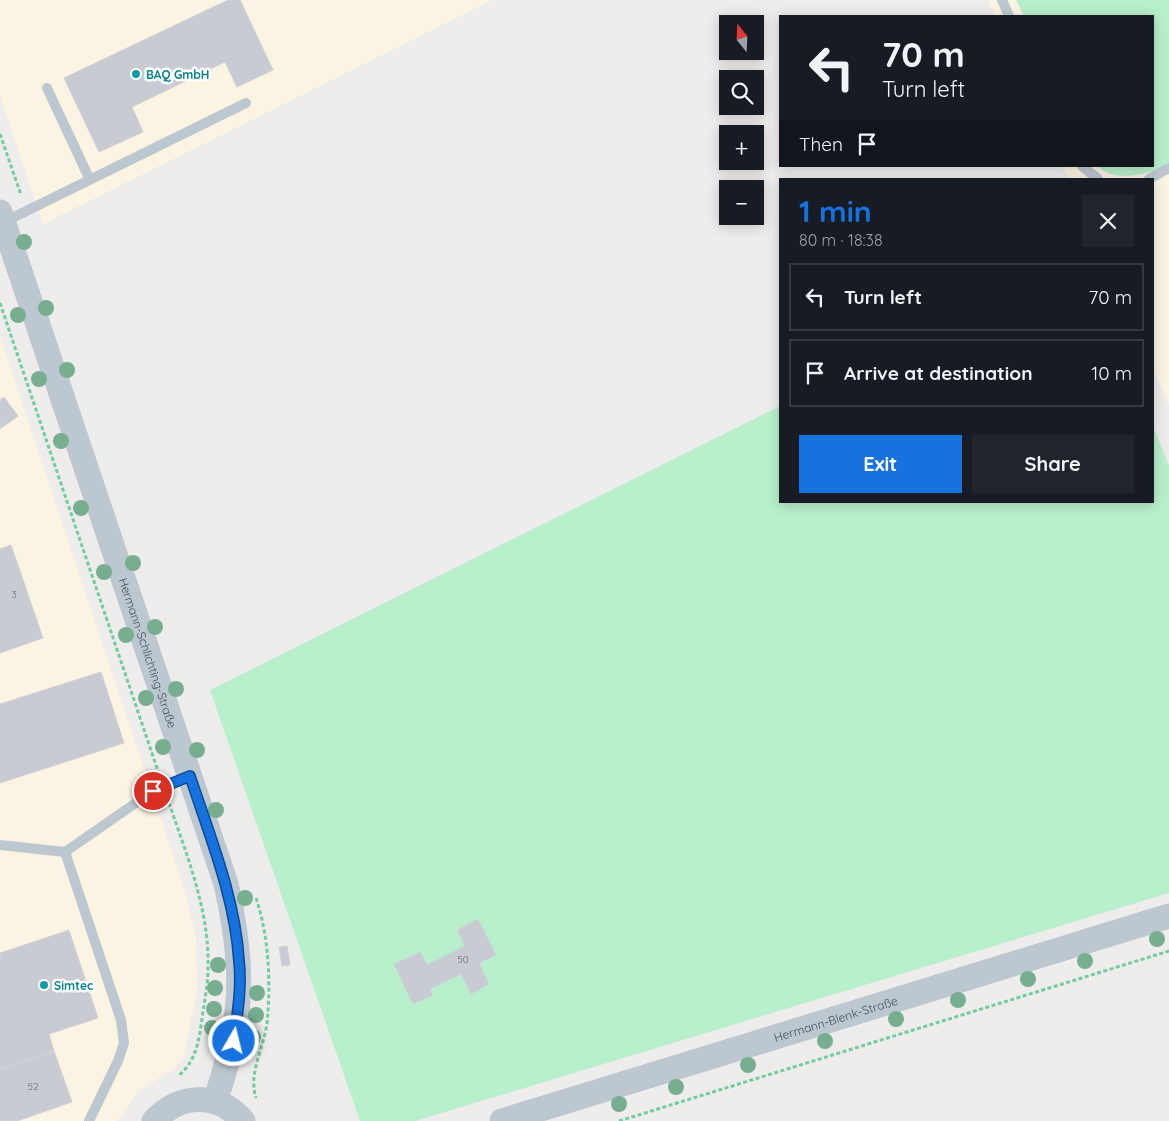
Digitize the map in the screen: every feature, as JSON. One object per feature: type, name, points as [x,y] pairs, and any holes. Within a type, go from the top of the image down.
[{"type":"street","name":"Hermann-Schlichting-Straße","points":[[2,217],[226,884],[235,923],[240,962],[239,1002],[234,1041],[215,1101]]},
{"type":"street","name":"Hermann-Blenk-Straße","points":[[502,1121],[1169,916]]},
{"type":"street","points":[[154,1121],[163,1112],[188,1100],[202,1098],[227,1106],[243,1121]]},
{"type":"lane","points":[[1002,0],[1009,15]]},
{"type":"lane","points":[[47,88],[90,180]]},
{"type":"lane","points":[[2,217],[90,180],[246,104]]},
{"type":"lane","points":[[1083,167],[1097,178]]},
{"type":"lane","points":[[1151,178],[1169,168]]},
{"type":"lane","points":[[0,845],[65,852],[107,821],[153,791],[190,776]]},
{"type":"lane","points":[[65,852],[121,1020],[124,1043],[118,1061],[89,1121]]},
{"type":"path","points":[[0,302],[196,886],[205,935],[208,969],[199,1039],[192,1062],[173,1079]]},
{"type":"path","points":[[619,1121],[1169,951]]},
{"type":"shaded area","points":[[0,0],[492,0],[43,224],[0,95]]},
{"type":"shaded area","points":[[987,0],[1169,0],[1169,405],[1154,370],[1154,178],[1068,178],[1062,167],[1154,167],[1154,15],[994,15]]},
{"type":"shaded area","points":[[0,335],[184,886],[196,937],[197,990],[184,1057],[173,1069],[139,1091],[117,1121],[0,1121]]},
{"type":"green space","points":[[1016,0],[1169,0],[1169,164],[1143,174],[1122,176],[1113,175],[1099,167],[1154,167],[1154,15],[1024,15]]},
{"type":"green space","points":[[779,406],[779,503],[1154,503],[1154,429],[1169,465],[1169,893],[415,1121],[360,1121],[210,690]]},
{"type":"building","name":"BAQ GmbH","points":[[228,0],[240,0],[273,70],[237,87],[225,62],[132,107],[143,132],[99,152],[64,78]]},
{"type":"building","points":[[4,397],[18,416],[0,429],[0,400]]},
{"type":"building","points":[[11,545],[43,638],[0,653],[0,549]]},
{"type":"building","points":[[101,672],[124,743],[0,783],[0,704]]},
{"type":"building","points":[[478,919],[496,955],[479,963],[489,984],[471,994],[461,974],[430,989],[433,995],[413,1004],[394,964],[420,952],[427,965],[465,946],[457,930]]},
{"type":"building","name":"Simtec","points":[[69,930],[98,1018],[49,1034],[54,1051],[0,1069],[0,953]]},
{"type":"building","points":[[287,946],[290,965],[282,966],[279,947]]},
{"type":"building","points":[[54,1051],[72,1102],[17,1121],[0,1121],[0,1069]]},
{"type":"place","name":"BAQ GmbH","points":[[136,74]]},
{"type":"place","name":"Simtec","points":[[44,985]]},
{"type":"route","points":[[153,791],[190,776],[226,884],[235,923],[240,962],[239,1002],[234,1041]]}]
